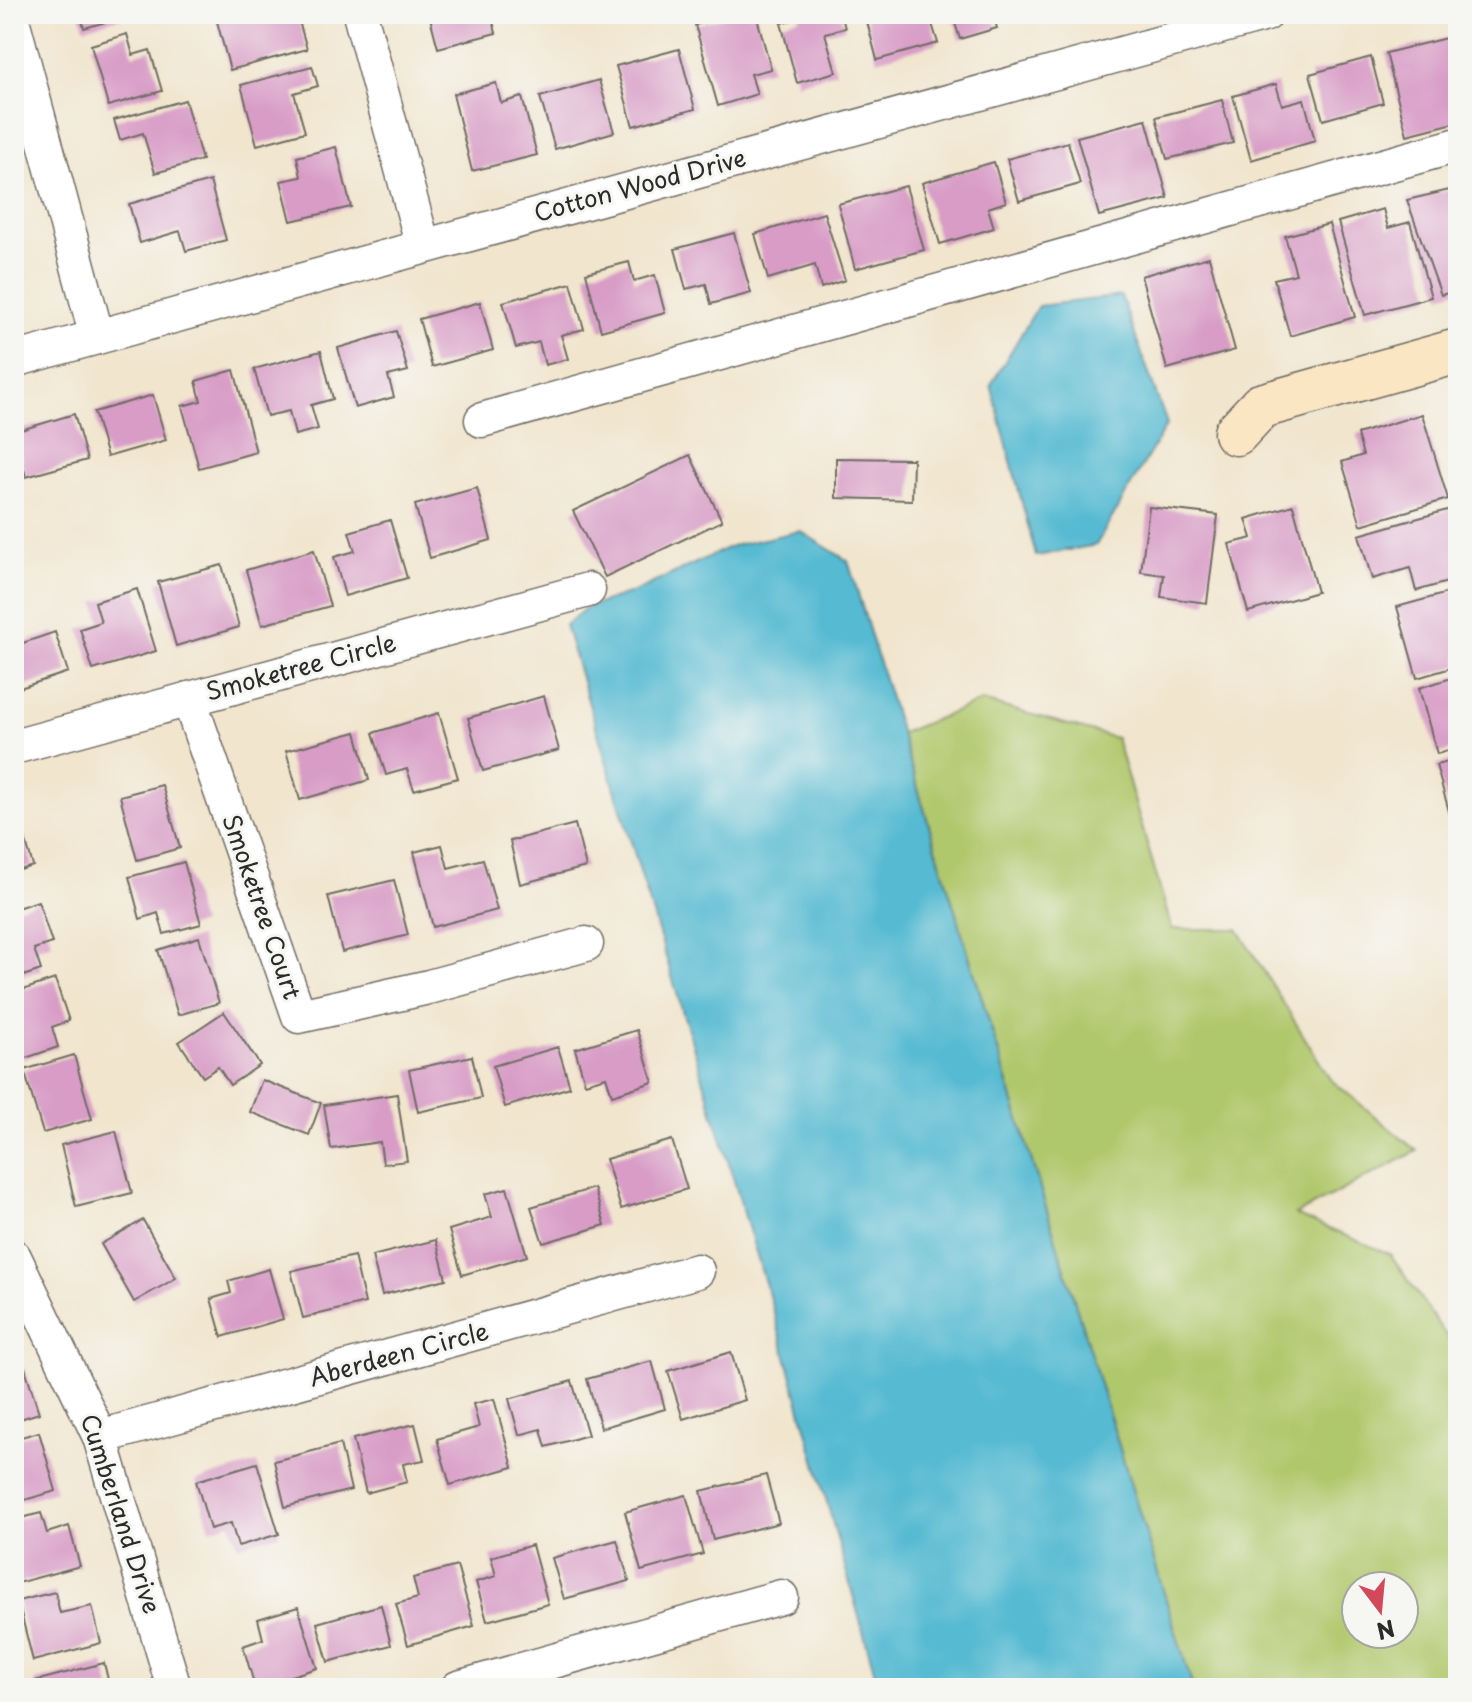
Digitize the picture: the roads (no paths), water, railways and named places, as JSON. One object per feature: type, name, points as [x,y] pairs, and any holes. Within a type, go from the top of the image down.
[{"type":"street","points":[[360,14],[423,246]]},
{"type":"street","name":"Cotton Wood Drive","points":[[14,360],[1266,14]]},
{"type":"street","points":[[14,27],[97,337]]},
{"type":"street","points":[[482,420],[1458,145]]},
{"type":"street","points":[[1236,433],[1261,406],[1458,351]]},
{"type":"street","name":"Smoketree Circle","points":[[14,747],[588,590]]},
{"type":"street","name":"Smoketree Court","points":[[189,699],[299,1016],[429,987],[586,944]]},
{"type":"street","name":"Cumberland Drive","points":[[14,1257],[100,1437],[174,1688]]},
{"type":"street","name":"Aberdeen Circle","points":[[100,1437],[697,1271]]},
{"type":"street","points":[[458,1688],[781,1597]]},
{"type":"water","points":[[1121,296],[1167,424],[1096,545],[1036,556],[991,385],[1038,306]]},
{"type":"water","points":[[800,531],[848,561],[1193,1688],[879,1688],[770,1299],[565,625],[586,608],[634,592],[732,546]]}]
